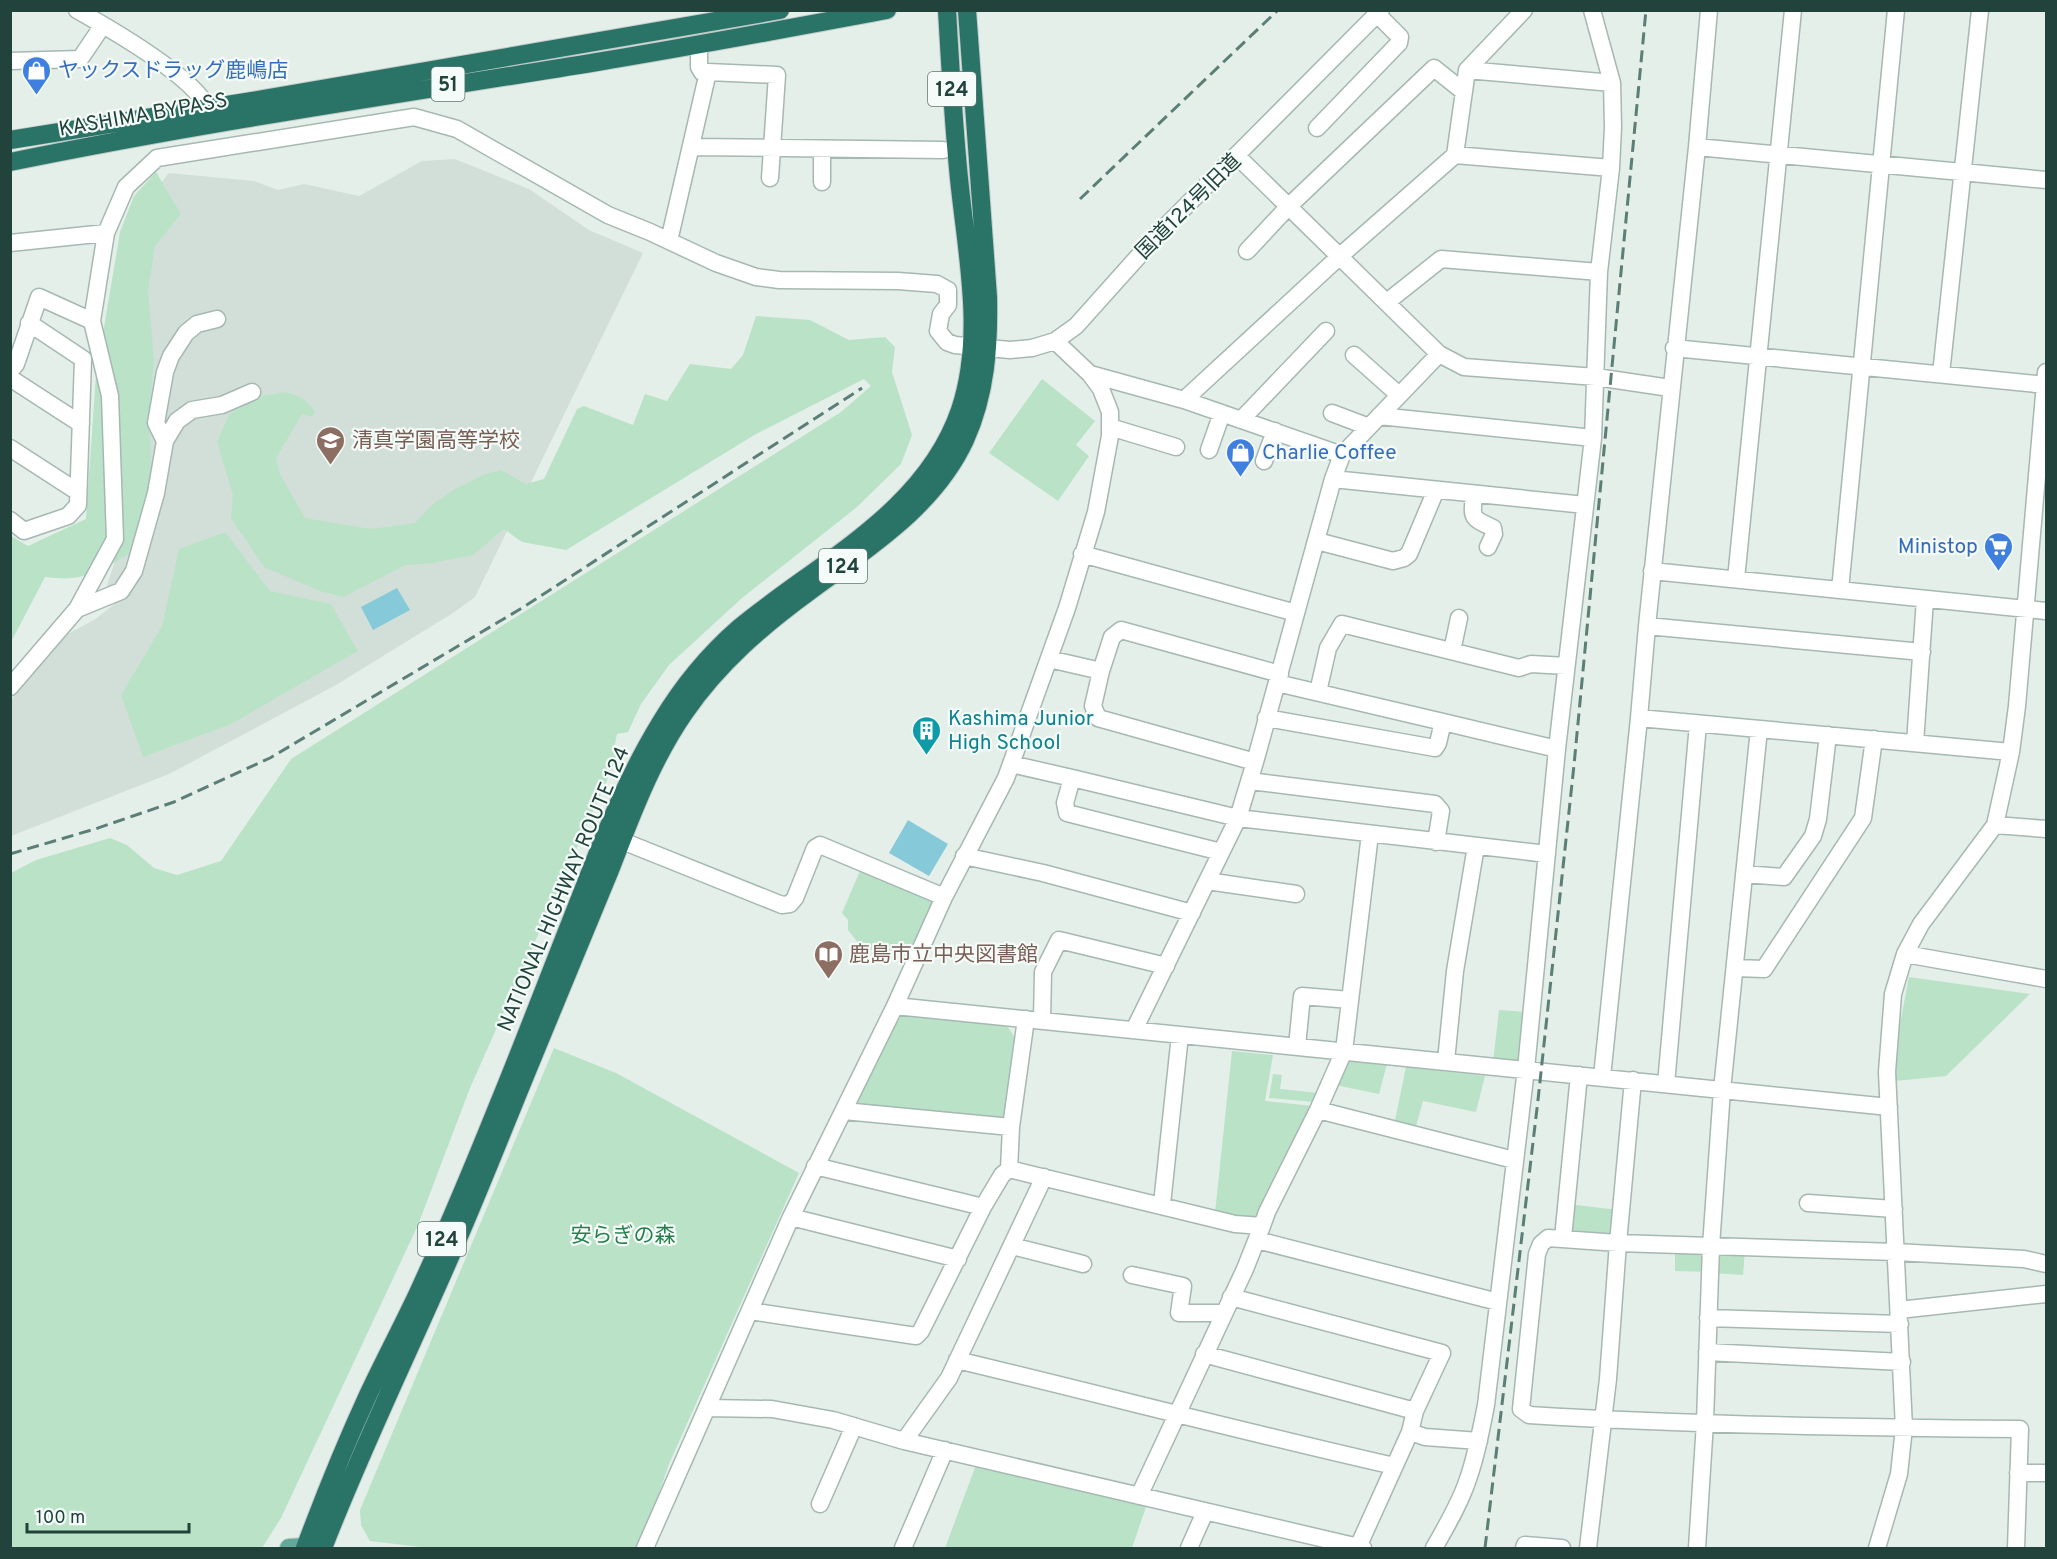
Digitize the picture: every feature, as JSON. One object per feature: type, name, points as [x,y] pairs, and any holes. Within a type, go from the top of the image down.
[{"type":"highway","name":"KASHIMA BYPASS","points":[[10,140],[208,109],[780,10]]},
{"type":"highway","name":"KASHIMA BYPASS","points":[[10,162],[124,139],[699,44],[887,10]]},
{"type":"highway","name":"NATIONAL HIGHWAY ROUTE 124","points":[[947,10],[958,168],[980,348]]},
{"type":"highway","name":"NATIONAL HIGHWAY ROUTE 124","points":[[309,1548],[368,1397],[449,1223],[614,838],[637,763],[662,720],[693,675],[737,630],[869,530],[918,484],[948,438],[980,348],[988,297],[967,10]]},
{"type":"street","points":[[77,10],[188,83],[205,100],[208,109]]},
{"type":"street","points":[[1184,400],[1340,256],[1455,155],[1467,70],[1524,10]]},
{"type":"street","points":[[1434,1548],[1455,1511],[1467,1483],[1479,1441],[1526,1070],[1557,749],[1593,438],[1599,272],[1611,168],[1613,127],[1612,83],[1592,10]]},
{"type":"street","points":[[1602,1077],[1709,10]]},
{"type":"street","points":[[1736,579],[1793,10]]},
{"type":"street","points":[[1840,590],[1896,10]]},
{"type":"street","points":[[1941,374],[1980,10]]},
{"type":"street","points":[[1317,128],[1399,43],[1400,37],[1379,12]]},
{"type":"street","name":"国道124号旧道","points":[[669,241],[716,263],[756,277],[779,280],[898,281],[938,284],[948,290],[948,305],[940,314],[938,331],[941,337],[955,345],[980,348],[1032,348],[1055,341],[1076,326],[1162,230],[1379,12]]},
{"type":"street","points":[[10,61],[80,59],[103,25]]},
{"type":"street","points":[[699,44],[699,67],[702,72],[777,75],[770,177]]},
{"type":"street","points":[[1246,251],[1289,206],[1434,68],[1464,92]]},
{"type":"street","points":[[1467,70],[1612,83]]},
{"type":"street","points":[[10,687],[77,609],[116,539],[110,396],[92,321],[106,233],[126,187],[157,158],[414,117],[457,129],[608,215],[669,241],[708,72]]},
{"type":"street","points":[[695,147],[943,150]]},
{"type":"street","points":[[1697,147],[2046,180]]},
{"type":"street","points":[[822,149],[822,182]]},
{"type":"street","points":[[1455,155],[1611,168]]},
{"type":"street","points":[[1237,156],[1439,354],[1464,367],[1596,377],[1670,388]]},
{"type":"street","points":[[10,243],[106,233]]},
{"type":"street","points":[[1387,302],[1441,259],[1599,272]]},
{"type":"street","points":[[10,371],[16,364],[39,297],[92,321]]},
{"type":"street","points":[[165,441],[156,423],[165,372],[171,356],[186,333],[197,324],[217,319]]},
{"type":"street","points":[[10,520],[24,531],[68,516],[78,505],[83,359],[29,323]]},
{"type":"street","points":[[1241,420],[1326,332]]},
{"type":"street","points":[[645,1548],[791,1217],[895,1006],[964,856],[1006,778],[1067,608],[1096,512],[1110,427],[1108,405],[1101,389],[1090,374],[1055,341]]},
{"type":"street","points":[[1674,348],[1941,374],[2046,381],[2012,752],[1995,825],[1921,924],[1905,954],[1893,994],[1887,1072],[1904,1428],[1899,1474],[1877,1548]]},
{"type":"street","points":[[1134,1030],[1238,818],[1256,762],[1266,718],[1342,455],[1439,354]]},
{"type":"street","points":[[1354,355],[1399,396]]},
{"type":"street","points":[[1090,374],[1184,400],[1342,455]]},
{"type":"street","points":[[10,378],[81,424]]},
{"type":"street","points":[[77,609],[121,591],[136,567],[156,493],[165,441],[177,421],[192,410],[222,405],[252,392]]},
{"type":"street","points":[[1209,450],[1222,413]]},
{"type":"street","points":[[1332,413],[1374,421],[1593,438]]},
{"type":"street","points":[[1110,427],[1176,447]]},
{"type":"street","points":[[1264,461],[1275,431]]},
{"type":"street","points":[[10,448],[78,492]]},
{"type":"street","points":[[1333,480],[1585,505]]},
{"type":"street","points":[[1317,541],[1393,561],[1404,558],[1408,554],[1436,490]]},
{"type":"street","points":[[1474,494],[1472,514],[1475,519],[1493,528],[1494,534],[1488,547]]},
{"type":"street","points":[[1082,554],[1296,613]]},
{"type":"street","points":[[1652,571],[2046,611]]},
{"type":"street","points":[[1915,743],[1925,599]]},
{"type":"street","points":[[1452,651],[1459,618]]},
{"type":"street","points":[[1318,692],[1328,648],[1342,624],[1519,668],[1531,664],[1566,666]]},
{"type":"street","points":[[1647,626],[1922,652]]},
{"type":"street","points":[[1256,762],[1098,718],[1093,706],[1112,637],[1120,630],[1318,692],[1557,749]]},
{"type":"street","points":[[1049,659],[1101,671]]},
{"type":"street","points":[[1266,718],[1435,748],[1443,722]]},
{"type":"street","points":[[1639,718],[2012,752]]},
{"type":"street","points":[[1666,1084],[1698,724]]},
{"type":"street","points":[[1697,1548],[1705,1422],[1711,1246],[1722,1090],[1759,729]]},
{"type":"street","points":[[1744,874],[1784,877],[1813,836],[1818,819],[1828,735]]},
{"type":"street","points":[[1735,968],[1764,969],[1863,818],[1874,739]]},
{"type":"street","points":[[1011,764],[1238,818],[1547,854]]},
{"type":"street","points":[[1072,778],[1065,803],[1067,813],[1221,852]]},
{"type":"street","points":[[1250,781],[1435,804],[1441,811],[1436,842]]},
{"type":"street","points":[[1995,825],[2046,830]]},
{"type":"street","points":[[1139,1496],[1231,1297],[1270,1206],[1318,1110],[1344,1051],[1370,834]]},
{"type":"street","points":[[614,838],[782,905],[790,904],[795,898],[815,848],[820,845],[944,897]]},
{"type":"street","points":[[1446,1061],[1455,971],[1476,846]]},
{"type":"street","points":[[964,856],[1043,873],[1192,913]]},
{"type":"street","points":[[1208,881],[1296,894]]},
{"type":"street","points":[[750,1311],[916,1336],[921,1331],[983,1207],[1002,1175],[1009,1169],[1011,1127],[1043,972],[1059,940],[1166,966]]},
{"type":"street","points":[[1905,954],[2046,979]]},
{"type":"street","points":[[1297,1046],[1302,996],[1350,1000]]},
{"type":"street","points":[[895,1006],[1889,1107]]},
{"type":"street","points":[[1162,1204],[1180,1035]]},
{"type":"street","points":[[1563,1238],[1579,1075]]},
{"type":"street","points":[[1588,1548],[1608,1379],[1617,1243],[1633,1080]]},
{"type":"street","points":[[1318,1110],[1514,1160]]},
{"type":"street","points":[[844,1111],[1011,1127]]},
{"type":"street","points":[[815,1166],[983,1207]]},
{"type":"street","points":[[1009,1169],[1162,1204],[1498,1302]]},
{"type":"street","points":[[904,1441],[949,1378],[1044,1177]]},
{"type":"street","points":[[1808,1203],[1894,1209]]},
{"type":"street","points":[[791,1217],[958,1259]]},
{"type":"street","points":[[2016,1548],[2020,1429],[1904,1428],[1530,1415],[1521,1409],[1537,1254],[1541,1244],[1548,1238],[1563,1238],[1617,1243],[1896,1252],[2024,1259],[2046,1264]]},
{"type":"street","points":[[1012,1246],[1083,1264]]},
{"type":"street","points":[[1132,1275],[1183,1286],[1179,1313],[1223,1313]]},
{"type":"street","points":[[1708,1318],[1900,1317],[2046,1294]]},
{"type":"street","points":[[707,1408],[772,1410],[833,1420],[904,1441],[1205,1512],[1303,1542],[1360,1548],[1410,1432],[1415,1411],[1442,1353],[1231,1297]]},
{"type":"street","points":[[1707,1352],[1902,1362]]},
{"type":"street","points":[[1204,1354],[1415,1411]]},
{"type":"street","points":[[957,1360],[1394,1466]]},
{"type":"street","points":[[820,1504],[854,1426]]},
{"type":"street","points":[[1410,1432],[1425,1437],[1479,1441]]},
{"type":"street","points":[[903,1548],[945,1450]]},
{"type":"street","points":[[2018,1473],[2046,1473]]},
{"type":"street","points":[[1189,1548],[1205,1512]]},
{"type":"street","points":[[1524,1548],[1524,1545],[1562,1548]]},
{"type":"shaded area","name":"清真学園高等学校","points":[[455,159],[529,189],[589,230],[643,253],[475,597],[336,685],[169,774],[11,836],[10,701],[58,639],[94,620],[121,599],[107,585],[121,544],[144,204],[169,173],[254,181],[278,190],[304,184],[359,196],[422,161]]},
{"type":"green space","points":[[156,172],[181,214],[155,246],[148,292],[154,360],[149,417],[154,529],[130,553],[106,567],[73,578],[45,577],[11,642],[11,536],[28,546],[86,519],[96,375],[120,232],[134,196]]},
{"type":"green space","points":[[756,316],[810,320],[849,340],[885,337],[895,347],[892,372],[912,435],[901,464],[857,507],[742,598],[669,665],[641,704],[628,732],[617,734],[614,748],[618,755],[470,1088],[418,1225],[281,1518],[262,1548],[11,1548],[11,873],[36,860],[110,838],[127,845],[154,868],[177,875],[221,861],[291,759],[841,412],[871,386],[864,379],[756,434],[566,550],[522,542],[504,529],[473,555],[432,563],[406,565],[343,597],[320,591],[264,567],[231,518],[233,495],[217,442],[229,414],[261,396],[286,392],[303,398],[315,411],[312,417],[302,414],[276,458],[280,474],[305,518],[371,529],[415,523],[434,503],[483,475],[501,470],[526,484],[544,479],[577,409],[584,406],[633,425],[645,394],[667,401],[690,364],[731,369],[743,355]]},
{"type":"green space","points":[[1042,379],[1095,421],[1076,445],[1089,456],[1058,501],[989,453]]},
{"type":"green space","points":[[225,532],[270,591],[331,604],[358,651],[231,724],[143,757],[121,695],[162,626],[179,549]]},
{"type":"green space","points":[[862,866],[936,896],[906,966],[859,944],[848,930],[848,920],[842,913]]},
{"type":"green space","points":[[1909,977],[2030,994],[1946,1076],[1895,1081],[1898,1034]]},
{"type":"green space","points":[[1499,1010],[1527,1012],[1522,1062],[1493,1062]]},
{"type":"green space","points":[[902,1016],[957,1019],[1008,1027],[1015,1038],[1008,1123],[849,1108],[892,1026]]},
{"type":"green space","name":"安らぎの森","points":[[554,1048],[616,1073],[799,1173],[669,1464],[651,1516],[636,1548],[429,1548],[370,1541],[361,1525],[360,1510]]},
{"type":"green space","points":[[1232,1051],[1273,1055],[1265,1101],[1313,1106],[1257,1220],[1215,1213]]},
{"type":"green space","points":[[1345,1057],[1387,1064],[1379,1094],[1335,1085]]},
{"type":"green space","points":[[1406,1067],[1485,1076],[1476,1112],[1423,1101],[1415,1130],[1394,1125]]},
{"type":"green space","points":[[1273,1074],[1282,1075],[1280,1089],[1319,1093],[1314,1102],[1269,1098]]},
{"type":"green space","points":[[1567,1204],[1619,1210],[1616,1242],[1564,1237]]},
{"type":"green space","points":[[1675,1247],[1709,1248],[1708,1272],[1675,1271]]},
{"type":"green space","points":[[1712,1249],[1745,1250],[1743,1275],[1712,1273]]},
{"type":"green space","points":[[977,1462],[1148,1501],[1132,1548],[945,1548]]},
{"type":"water","points":[[397,588],[410,610],[373,630],[361,607]]},
{"type":"water","points":[[908,820],[948,844],[929,876],[889,853]]},
{"type":"railway","points":[[1080,199],[1278,10]]},
{"type":"railway","points":[[1485,1548],[1538,1100],[1574,765],[1646,10]]},
{"type":"railway","points":[[10,854],[95,829],[174,802],[270,758],[522,608],[862,388]]},
{"type":"place","name":"ヤックスドラッグ鹿嶋店","points":[[37,96]]},
{"type":"place","name":"清真学園高等学校","points":[[331,466]]},
{"type":"place","name":"Charlie Coffee","points":[[1241,478]]},
{"type":"place","name":"Ministop","points":[[1999,572]]},
{"type":"place","name":"Kashima Junior High School","points":[[927,756]]},
{"type":"place","name":"鹿島市立中央図書館","points":[[828,980]]}]
